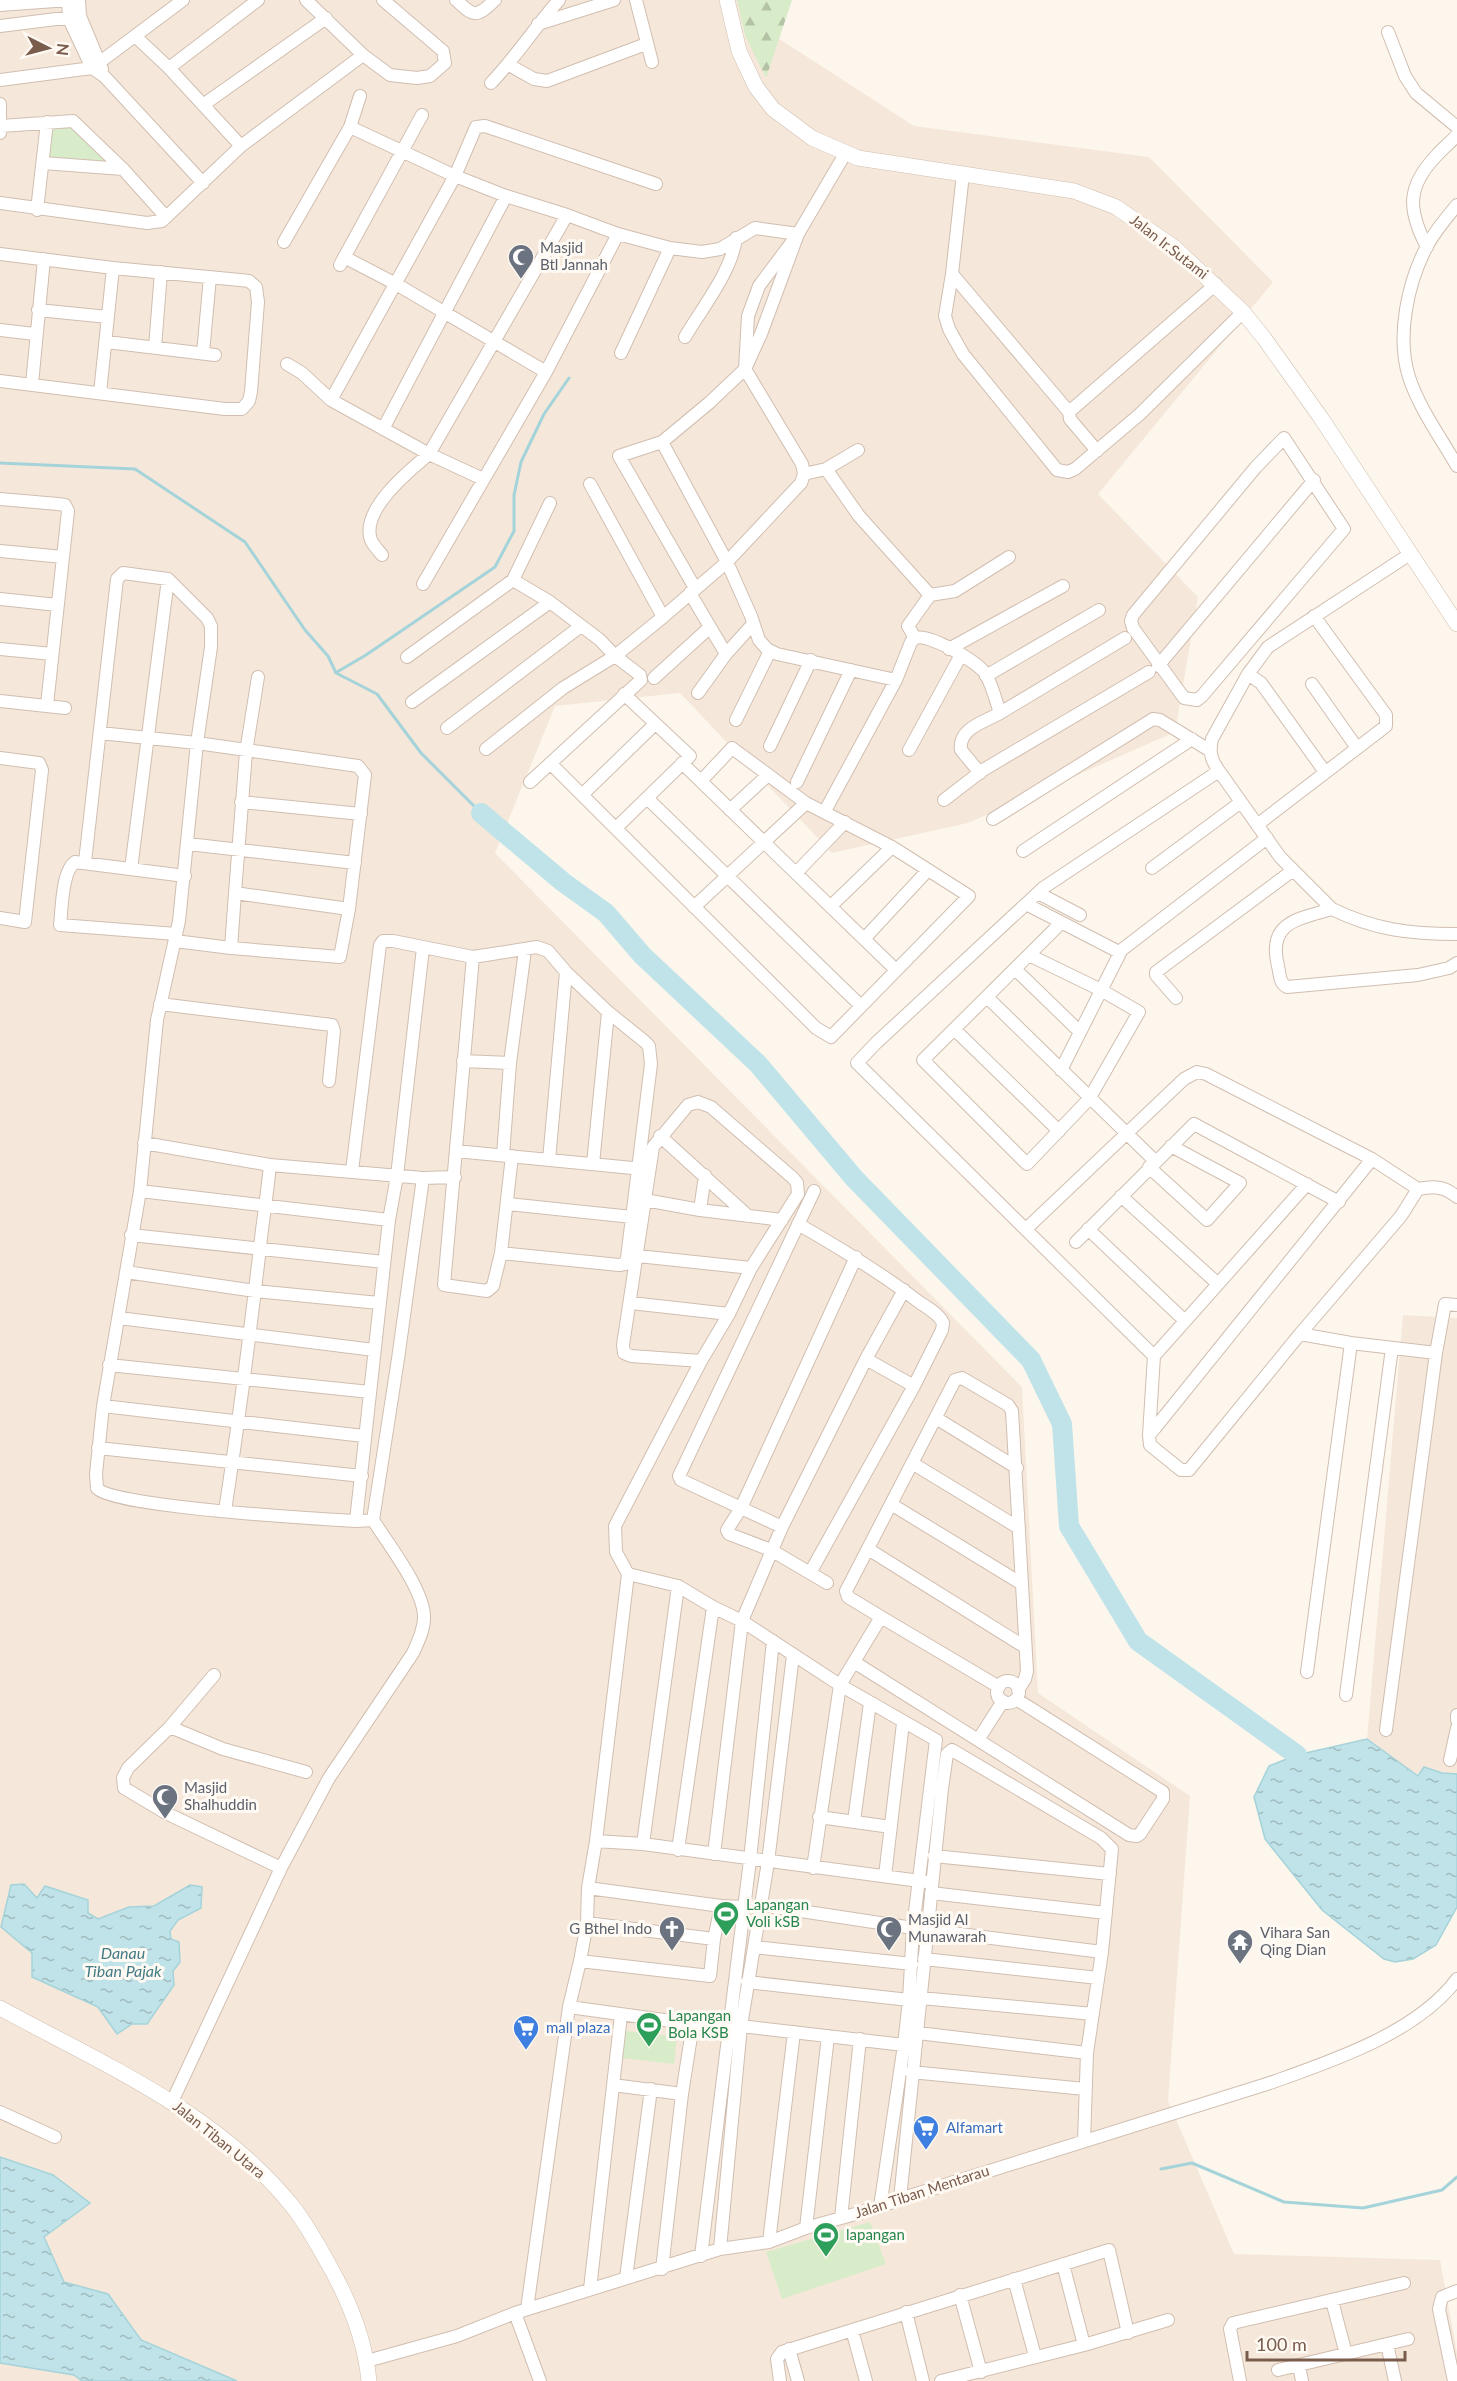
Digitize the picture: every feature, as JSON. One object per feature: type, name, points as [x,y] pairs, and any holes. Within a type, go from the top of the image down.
[{"type":"street","points":[[0,5],[69,0],[104,76],[203,183]]},
{"type":"street","points":[[75,17],[79,0]]},
{"type":"street","points":[[0,80],[97,65],[183,0]]},
{"type":"street","points":[[169,68],[258,0]]},
{"type":"street","points":[[306,0],[363,55],[395,76],[417,78],[430,76],[445,63],[443,51],[383,0]]},
{"type":"street","points":[[456,0],[469,12],[476,14],[495,0]]},
{"type":"street","points":[[491,83],[509,65],[537,24],[560,0]]},
{"type":"street","points":[[537,24],[614,0]]},
{"type":"street","points":[[636,0],[652,62]]},
{"type":"street","name":"Jalan Ir.Sutami","points":[[727,0],[739,51],[756,87],[764,99],[797,129],[845,154],[858,158],[1074,191],[1116,207],[1167,242],[1216,284],[1244,312],[1321,418],[1457,624]]},
{"type":"street","points":[[0,26],[75,17]]},
{"type":"street","points":[[203,105],[326,18]]},
{"type":"street","points":[[1388,33],[1405,76],[1416,93],[1457,127]]},
{"type":"street","points":[[135,36],[169,68],[241,146]]},
{"type":"street","points":[[509,65],[534,79],[547,81],[646,44]]},
{"type":"street","points":[[0,203],[38,210],[147,223],[158,222],[241,146],[363,55]]},
{"type":"street","points":[[284,242],[350,127],[360,96]]},
{"type":"street","points":[[0,104],[0,130],[69,120],[78,123],[166,217]]},
{"type":"street","points":[[422,115],[342,261],[396,284],[546,372]]},
{"type":"street","points":[[38,210],[47,122]]},
{"type":"street","points":[[331,400],[455,176],[474,129],[485,126],[656,184]]},
{"type":"street","points":[[350,127],[455,176],[506,196],[618,234],[670,248],[709,252],[720,249],[749,230],[762,228],[798,234]]},
{"type":"street","points":[[1427,247],[1413,217],[1413,194],[1419,176],[1457,135]]},
{"type":"street","points":[[486,749],[563,688],[615,656],[663,617],[727,562],[801,483],[804,474],[802,464],[745,369],[746,333],[752,302],[765,276],[798,234],[845,154]]},
{"type":"street","points":[[43,163],[123,169]]},
{"type":"street","points":[[963,174],[945,316],[954,339],[990,389],[1057,470],[1068,472],[1097,451],[1140,414],[1244,312]]},
{"type":"street","points":[[384,429],[506,196]]},
{"type":"street","points":[[1457,205],[1438,228],[1427,247],[1409,296],[1406,319],[1406,360],[1415,392],[1457,466]]},
{"type":"street","points":[[382,555],[371,539],[372,521],[376,512],[399,479],[429,454],[567,215]]},
{"type":"street","points":[[423,584],[546,372],[618,234]]},
{"type":"street","points":[[726,654],[709,628],[693,591],[619,456],[662,442],[745,369],[784,276],[798,234]]},
{"type":"street","points":[[685,337],[724,273],[736,238]]},
{"type":"street","points":[[621,353],[670,248]]},
{"type":"street","points":[[0,254],[249,282],[256,287],[258,302],[251,392],[246,407],[242,410],[0,381]]},
{"type":"street","points":[[32,384],[44,259]]},
{"type":"street","points":[[100,393],[113,268]]},
{"type":"street","points":[[155,347],[161,272]]},
{"type":"street","points":[[952,274],[1069,412],[1070,419],[1097,451]]},
{"type":"street","points":[[106,342],[209,354],[210,277]]},
{"type":"street","points":[[1069,412],[1216,284]]},
{"type":"street","points":[[38,310],[108,317]]},
{"type":"street","points":[[0,330],[35,334]]},
{"type":"street","points":[[287,364],[302,373],[331,400],[429,454],[483,479]]},
{"type":"street","points":[[1284,438],[1314,480],[1344,529],[1197,700],[1184,698],[1154,669],[1133,628],[1131,621],[1133,615],[1241,484],[1284,438]]},
{"type":"street","points":[[662,442],[727,562],[759,640],[770,651],[896,681]]},
{"type":"street","points":[[804,474],[826,469],[858,450]]},
{"type":"street","points":[[826,469],[859,516],[930,595]]},
{"type":"street","points":[[944,800],[980,773],[1154,669],[1314,480]]},
{"type":"street","points":[[590,484],[663,617]]},
{"type":"street","points":[[0,499],[65,505],[69,515],[47,705]]},
{"type":"street","points":[[407,657],[513,580],[550,503]]},
{"type":"street","points":[[0,551],[63,557]]},
{"type":"street","points":[[1410,554],[1268,647],[1248,674],[1216,729],[1209,750],[1219,771],[1292,871],[1332,909],[1348,917],[1388,930],[1418,934],[1457,934]]},
{"type":"street","points":[[915,638],[908,626],[930,595],[955,591],[1009,557]]},
{"type":"street","points":[[86,862],[119,576],[123,573],[168,579],[207,618],[211,626],[211,647],[197,743],[184,876],[175,937],[154,1043],[140,1191],[109,1365],[98,1448],[96,1483],[98,1491],[127,1498],[225,1511],[356,1521],[373,1520]]},
{"type":"street","points":[[131,869],[168,579]]},
{"type":"street","points":[[513,580],[550,602],[600,640],[615,656],[640,675],[641,680],[530,782]]},
{"type":"street","points":[[909,750],[955,652],[1063,586]]},
{"type":"street","points":[[0,599],[58,605]]},
{"type":"street","points":[[412,702],[550,602]]},
{"type":"street","points":[[986,676],[1099,610]]},
{"type":"street","points":[[1257,825],[1386,726],[1386,715],[1314,616]]},
{"type":"street","points":[[699,693],[726,654],[753,624]]},
{"type":"street","points":[[447,728],[581,626]]},
{"type":"street","points":[[654,678],[709,628]]},
{"type":"street","points":[[825,811],[896,681],[911,642],[915,638],[925,637],[980,668],[986,676],[1000,713]]},
{"type":"street","points":[[980,773],[962,750],[962,736],[967,731],[1125,638]]},
{"type":"street","points":[[0,649],[52,654]]},
{"type":"street","points":[[736,720],[770,651]]},
{"type":"street","points":[[770,746],[811,660]]},
{"type":"street","points":[[797,782],[851,670]]},
{"type":"street","points":[[1248,674],[1261,683],[1325,772]]},
{"type":"street","points":[[231,948],[240,849],[241,802],[258,677]]},
{"type":"street","points":[[1312,684],[1358,748]]},
{"type":"street","points":[[616,828],[690,756],[624,694]]},
{"type":"street","points":[[0,701],[65,708]]},
{"type":"street","points":[[993,819],[1154,719],[1160,720],[1209,750]]},
{"type":"street","points":[[582,795],[655,724]]},
{"type":"street","points":[[100,733],[197,743],[246,752],[358,766],[365,775],[349,909],[339,958],[231,948],[175,937],[60,925],[68,870],[75,862],[184,876]]},
{"type":"street","points":[[1023,851],[1192,739]]},
{"type":"street","points":[[551,764],[816,1029],[831,1037],[969,896],[892,847],[806,803],[732,748],[701,782]]},
{"type":"street","points":[[0,758],[33,761],[39,763],[42,770],[25,922],[0,918]]},
{"type":"street","points":[[682,764],[896,970]]},
{"type":"street","points":[[1154,1356],[857,1063],[1038,893],[1219,771]]},
{"type":"street","points":[[730,810],[768,775]]},
{"type":"street","points":[[647,798],[861,1006]]},
{"type":"street","points":[[241,802],[361,814]]},
{"type":"street","points":[[1152,868],[1241,802]]},
{"type":"street","points":[[694,907],[806,803]]},
{"type":"street","points":[[796,873],[845,822]]},
{"type":"street","points":[[1061,1070],[1121,951],[1267,838]]},
{"type":"street","points":[[188,844],[355,863]]},
{"type":"street","points":[[831,906],[892,847]]},
{"type":"street","points":[[864,939],[928,870]]},
{"type":"street","points":[[1176,998],[1156,975],[1156,972],[1292,871]]},
{"type":"street","points":[[235,893],[349,909]]},
{"type":"street","points":[[1038,893],[1080,915]]},
{"type":"street","points":[[1026,904],[1121,951]]},
{"type":"street","points":[[1332,909],[1295,920],[1281,931],[1275,944],[1275,957],[1284,986],[1418,975],[1449,968],[1457,963]]},
{"type":"street","points":[[1029,955],[1101,990],[1139,1012],[1089,1099],[1027,1164],[923,1060],[1061,923]]},
{"type":"street","points":[[352,1171],[380,945],[387,940],[473,957],[537,947],[545,948],[566,972],[608,1012],[644,1041],[650,1051],[643,1169],[645,1200],[623,1345],[624,1353],[631,1356],[701,1361]]},
{"type":"street","points":[[356,1521],[379,1303],[397,1176],[423,948]]},
{"type":"street","points":[[473,957],[444,1285],[483,1290],[491,1289],[495,1283],[508,1204],[510,1063],[525,950]]},
{"type":"street","points":[[1015,969],[1080,1032]]},
{"type":"street","points":[[549,1160],[566,972]]},
{"type":"street","points":[[987,997],[1089,1099],[1127,1132],[1152,1164],[1207,1220],[1240,1183],[1171,1146]]},
{"type":"street","points":[[160,1004],[332,1025],[334,1031],[329,1081]]},
{"type":"street","points":[[593,1164],[608,1012]]},
{"type":"street","points":[[954,1029],[1059,1131]]},
{"type":"street","points":[[463,1061],[510,1063]]},
{"type":"street","points":[[1026,1230],[1184,1079],[1197,1072],[1206,1074],[1372,1160],[1418,1189],[1435,1186],[1448,1189],[1457,1197]]},
{"type":"street","points":[[501,1253],[622,1265],[627,1258],[632,1217],[643,1169],[660,1136],[688,1104],[698,1102],[711,1107],[797,1183],[796,1200],[751,1268],[729,1314],[701,1361],[615,1526],[616,1552],[628,1574],[596,1841],[588,1888],[586,1923],[569,2007],[521,2311],[540,2381]]},
{"type":"street","points":[[1076,1242],[1194,1124],[1339,1202]]},
{"type":"street","points":[[660,1136],[748,1216]]},
{"type":"street","points":[[144,1143],[270,1165],[423,1178],[455,1178]]},
{"type":"street","points":[[456,1151],[643,1169]]},
{"type":"street","points":[[1149,1435],[1372,1160]]},
{"type":"street","points":[[225,1511],[240,1421],[243,1378],[267,1205],[270,1165]]},
{"type":"street","points":[[700,1210],[705,1175]]},
{"type":"street","points":[[172,2102],[281,1868],[328,1778],[392,1686],[421,1634],[424,1620],[420,1596],[373,1520],[423,1178]]},
{"type":"street","points":[[1306,1184],[1154,1356],[1150,1445],[1181,1470],[1189,1470],[1300,1334],[1401,1216],[1418,1189]]},
{"type":"street","points":[[140,1191],[389,1220]]},
{"type":"street","points":[[782,1527],[681,1480],[679,1476],[814,1191]]},
{"type":"street","points":[[1120,1196],[1217,1283]]},
{"type":"street","points":[[645,1200],[782,1221]]},
{"type":"street","points":[[508,1204],[632,1217]]},
{"type":"street","points":[[798,1224],[856,1257],[939,1316],[943,1323],[942,1330],[914,1386],[810,1573]]},
{"type":"street","points":[[1088,1229],[1184,1320]]},
{"type":"street","points":[[131,1235],[384,1262]]},
{"type":"street","points":[[638,1256],[751,1268]]},
{"type":"street","points":[[827,1583],[771,1550],[728,1533],[728,1527],[741,1508],[856,1257]]},
{"type":"street","points":[[126,1272],[255,1291],[379,1303]]},
{"type":"street","points":[[714,1854],[742,1621],[782,1527],[866,1359],[904,1290]]},
{"type":"street","points":[[631,1303],[729,1314]]},
{"type":"street","points":[[1386,1730],[1436,1353],[1445,1304],[1457,1305]]},
{"type":"street","points":[[119,1318],[374,1350]]},
{"type":"street","points":[[1300,1334],[1351,1343],[1436,1353]]},
{"type":"street","points":[[1307,1672],[1351,1343]]},
{"type":"street","points":[[1346,1695],[1392,1348]]},
{"type":"street","points":[[866,1359],[914,1386]]},
{"type":"street","points":[[109,1365],[370,1392]]},
{"type":"street","points":[[999,1687],[851,1599],[846,1593],[912,1462],[958,1378],[1008,1405],[1012,1411],[1017,1468],[1026,1675],[1017,1695],[1010,1703],[998,1696],[1002,1683],[1010,1681],[1016,1685],[1017,1695]]},
{"type":"street","points":[[103,1406],[364,1436]]},
{"type":"street","points":[[936,1418],[1017,1468]]},
{"type":"street","points":[[98,1448],[362,1476]]},
{"type":"street","points":[[912,1462],[1019,1528]]},
{"type":"street","points":[[891,1504],[1022,1584]]},
{"type":"street","points":[[868,1549],[1025,1647]]},
{"type":"street","points":[[628,1574],[678,1586],[742,1621],[840,1685],[936,1740],[927,1885],[927,1929],[918,1961],[915,1999],[904,2045],[880,2207]]},
{"type":"street","points":[[643,1844],[678,1586]]},
{"type":"street","points":[[678,1850],[713,1607]]},
{"type":"street","points":[[813,1868],[840,1685],[881,1617]]},
{"type":"street","points":[[720,2249],[744,1907],[773,1641]]},
{"type":"street","points":[[701,2256],[735,2026],[747,1982],[768,1862],[793,1655]]},
{"type":"street","points":[[854,1662],[1129,1835],[1140,1834],[1163,1799],[1163,1792],[1017,1695]]},
{"type":"street","points":[[214,1675],[170,1727],[128,1768],[123,1778],[124,1788],[166,1813],[281,1868]]},
{"type":"street","points":[[978,1740],[1003,1701]]},
{"type":"street","points":[[854,1821],[870,1703]]},
{"type":"street","points":[[1457,1715],[1457,1720]]},
{"type":"street","points":[[885,1876],[903,1723]]},
{"type":"street","points":[[170,1727],[223,1749],[306,1772]]},
{"type":"street","points":[[1450,1760],[1457,1728]]},
{"type":"street","points":[[918,1961],[913,1928],[934,1856],[947,1754],[952,1750],[1108,1844],[1112,1852],[1102,1952],[1087,2053],[1084,2141]]},
{"type":"street","points":[[819,1817],[891,1827]]},
{"type":"street","points":[[596,1841],[643,1844],[750,1860],[885,1876],[927,1885],[1106,1913]]},
{"type":"street","points":[[934,1856],[1110,1874]]},
{"type":"street","points":[[588,1888],[744,1907]]},
{"type":"street","points":[[761,1905],[913,1928],[1102,1952]]},
{"type":"street","points":[[580,1961],[710,1976],[721,1906]]},
{"type":"street","points":[[586,1923],[714,1940]]},
{"type":"street","points":[[754,1947],[1098,1978]]},
{"type":"street","name":"Jalan Tiban Mentarau","points":[[367,2361],[457,2336],[521,2311],[626,2277],[662,2269],[720,2249],[769,2242],[806,2228],[880,2207],[1330,2062],[1403,2026],[1438,2002],[1457,1979]]},
{"type":"street","points":[[747,1982],[1093,2014]]},
{"type":"street","points":[[900,2199],[911,2072],[918,2033],[915,1999]]},
{"type":"street","points":[[569,2007],[693,2024],[735,2026],[904,2045]]},
{"type":"street","name":"Jalan Tiban Utara","points":[[0,2008],[172,2102],[246,2158],[293,2208],[339,2281],[359,2330],[367,2361],[369,2381]]},
{"type":"street","points":[[590,2289],[621,2015]]},
{"type":"street","points":[[662,2269],[682,2094],[693,2024]]},
{"type":"street","points":[[769,2242],[794,2032]]},
{"type":"street","points":[[918,2033],[1087,2053]]},
{"type":"street","points":[[806,2228],[828,2036]]},
{"type":"street","points":[[841,2218],[860,2039]]},
{"type":"street","points":[[911,2072],[1085,2089]]},
{"type":"street","points":[[613,2085],[682,2094]]},
{"type":"street","points":[[626,2277],[651,2089]]},
{"type":"street","points":[[0,2112],[56,2137]]},
{"type":"street","points":[[780,2381],[778,2356],[789,2349],[1109,2250],[1128,2333]]},
{"type":"street","points":[[1063,2264],[1084,2345]]},
{"type":"street","points":[[1014,2278],[1035,2356]]},
{"type":"street","points":[[1240,2381],[1230,2331],[1232,2324],[1404,2283]]},
{"type":"street","points":[[1454,2381],[1452,2352],[1440,2303],[1442,2297],[1457,2291]]},
{"type":"street","points":[[960,2295],[981,2372]]},
{"type":"street","points":[[1330,2301],[1343,2355]]},
{"type":"street","points":[[906,2312],[923,2381]]},
{"type":"street","points":[[941,2381],[1084,2345],[1168,2320]]},
{"type":"street","points":[[852,2330],[866,2381]]},
{"type":"street","points":[[1278,2370],[1408,2339]]},
{"type":"street","points":[[1387,2344],[1395,2381]]},
{"type":"street","points":[[789,2349],[798,2381]]},
{"type":"street","points":[[1299,2365],[1302,2381]]},
{"type":"shaded area","points":[[0,0],[767,0],[778,38],[914,126],[1149,157],[1273,282],[1098,494],[1198,597],[1175,732],[968,823],[832,853],[680,693],[555,706],[495,853],[1022,1387],[1038,1693],[1190,1796],[1168,2101],[1234,2254],[1440,2260],[1457,2353],[1457,2381],[0,2381]]},
{"type":"shaded area","points":[[1403,1315],[1457,1318],[1457,1815],[1367,1739]]},
{"type":"green space","points":[[737,0],[792,0],[766,78],[745,35]]},
{"type":"green space","points":[[74,125],[118,167],[47,170],[49,130]]},
{"type":"green space","name":"Lapangan Bola KSB","points":[[625,2031],[677,2037],[674,2064],[622,2058]]},
{"type":"green space","name":"lapangan","points":[[870,2222],[886,2264],[782,2299],[766,2252]]},
{"type":"water","points":[[1367,1739],[1418,1776],[1424,1767],[1442,1773],[1457,1774],[1457,1907],[1436,1945],[1413,1959],[1395,1962],[1384,1959],[1322,1910],[1265,1839],[1254,1797],[1269,1766],[1297,1755]]},
{"type":"water","name":"Danau Tiban Pajak","points":[[24,1884],[37,1898],[45,1886],[88,1900],[88,1913],[98,1919],[129,1907],[154,1906],[190,1885],[202,1887],[201,1908],[178,1920],[170,1931],[171,1939],[179,1942],[180,1962],[173,1971],[174,1985],[147,2024],[132,2024],[117,2034],[98,2007],[32,1977],[32,1953],[1,1927],[11,1885]]},
{"type":"water","points":[[0,2157],[53,2175],[90,2203],[44,2237],[64,2282],[108,2294],[141,2340],[237,2381],[82,2381],[74,2375],[0,2363]]},
{"type":"waterway","points":[[337,672],[366,655],[495,567],[514,531],[514,495],[521,462],[544,414],[569,378]]},
{"type":"waterway","points":[[0,463],[135,469],[245,542],[305,630],[328,656],[336,673],[377,694],[421,753],[481,813]]},
{"type":"waterway","points":[[481,813],[563,882],[606,913],[642,955],[758,1064],[854,1178],[1031,1360],[1062,1424],[1069,1526],[1138,1641],[1297,1755]]},
{"type":"waterway","points":[[1161,2169],[1192,2163],[1284,2202],[1363,2208],[1442,2190],[1457,2177]]},
{"type":"place","name":"Masjid Btl Jannah","points":[[521,280]]},
{"type":"place","name":"Masjid Shalhuddin","points":[[165,1820]]},
{"type":"place","name":"Lapangan Voli kSB","points":[[726,1937]]},
{"type":"place","name":"G Bthel Indo","points":[[672,1952]]},
{"type":"place","name":"Masjid Al Munawarah","points":[[889,1952]]},
{"type":"place","name":"Vihara San Qing Dian","points":[[1240,1965]]},
{"type":"place","name":"Lapangan Bola KSB","points":[[649,2048]]},
{"type":"place","name":"mall plaza","points":[[526,2051]]},
{"type":"place","name":"Alfamart","points":[[926,2151]]},
{"type":"place","name":"lapangan","points":[[826,2258]]}]
